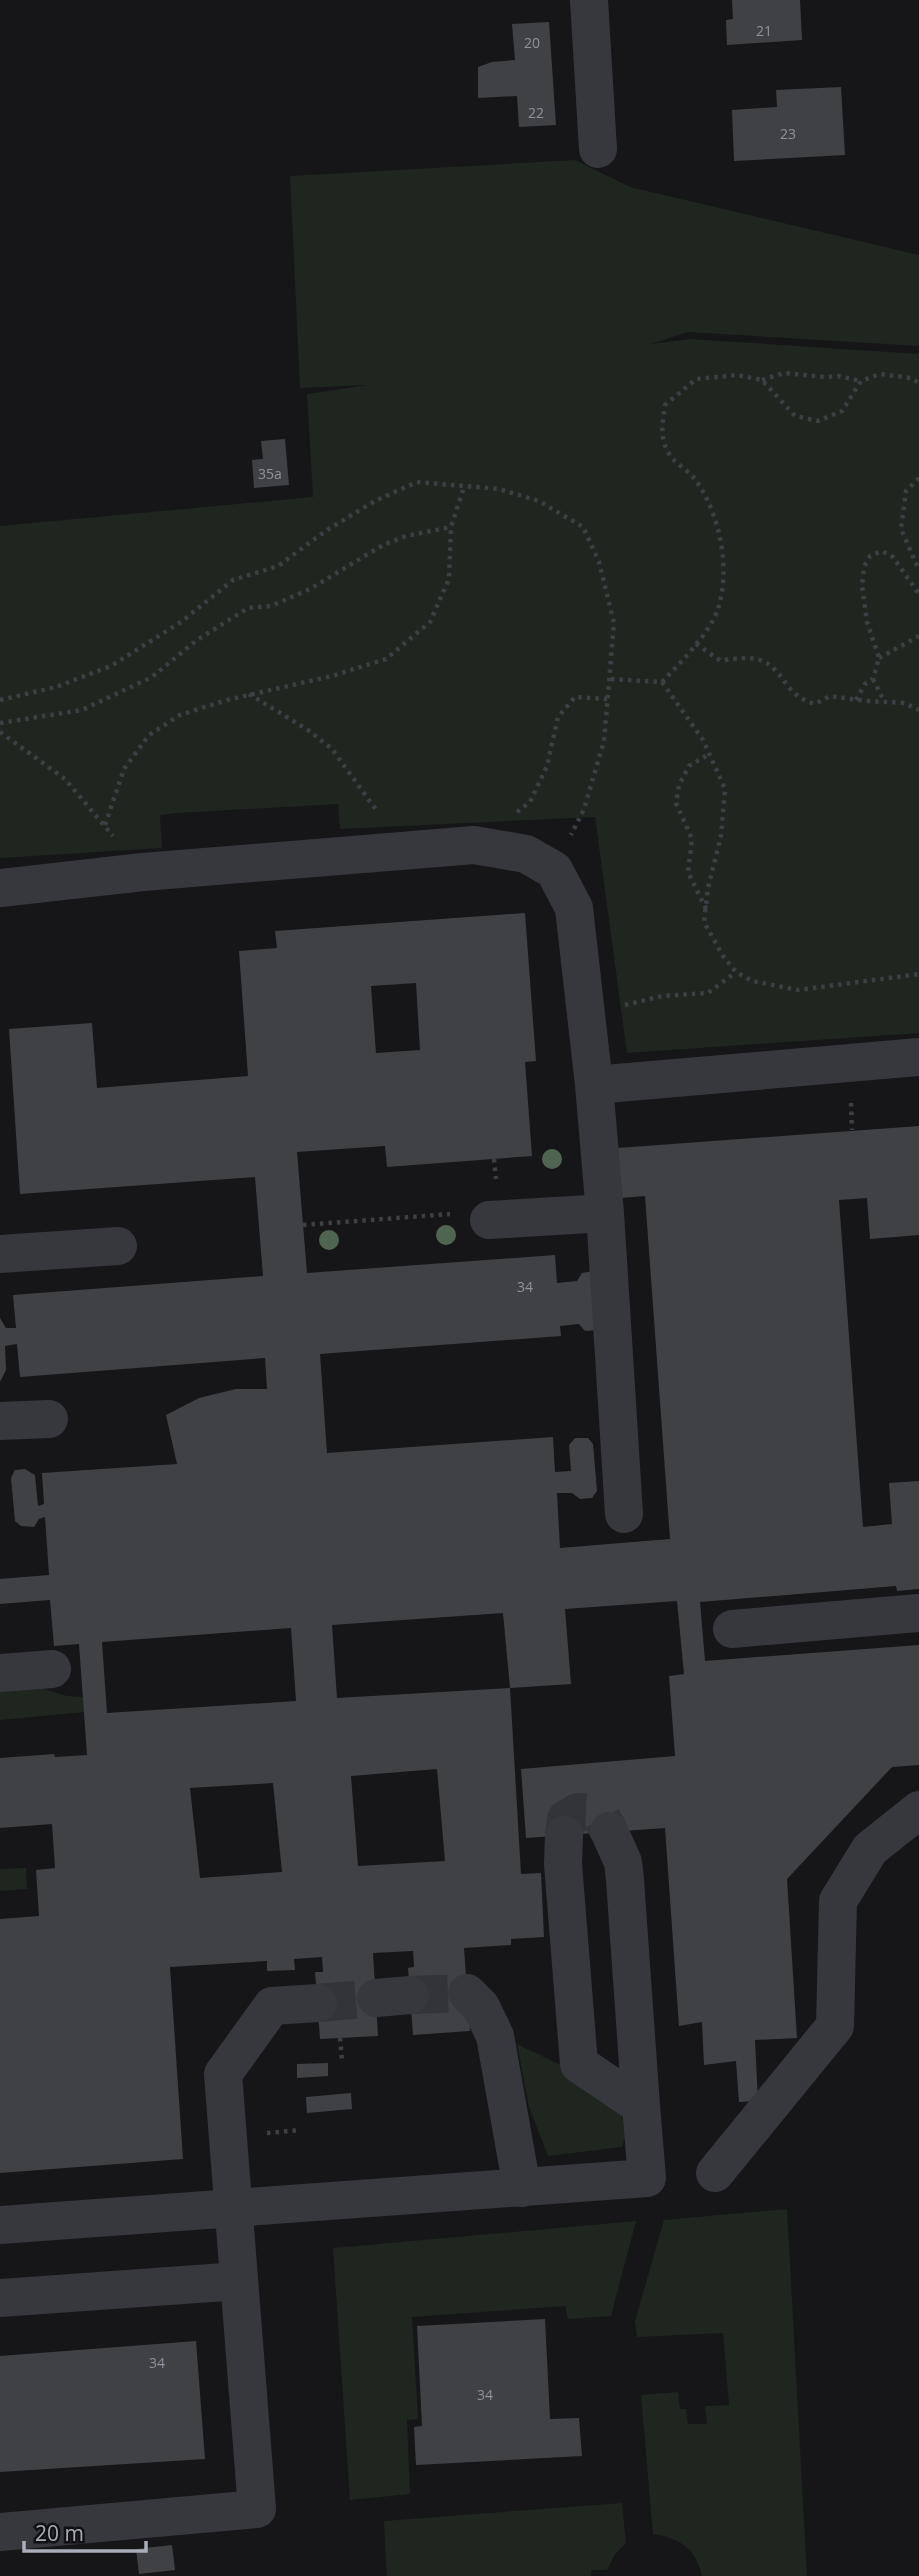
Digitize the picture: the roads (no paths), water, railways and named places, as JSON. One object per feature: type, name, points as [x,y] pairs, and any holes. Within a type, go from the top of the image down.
[{"type":"street","points":[[589,0],[598,149]]},
{"type":"street","points":[[0,888],[143,872],[474,845],[526,854],[554,870],[574,908],[594,1085],[624,1514]]},
{"type":"street","points":[[594,1085],[919,1058]]},
{"type":"street","points":[[474,1216],[604,1213]]},
{"type":"street","points":[[0,1254],[118,1246]]},
{"type":"street","points":[[0,1421],[49,1419]]},
{"type":"street","points":[[732,1629],[919,1613]]},
{"type":"street","points":[[0,1673],[52,1669]]},
{"type":"street","points":[[715,2173],[835,2026],[838,1901],[870,1849],[919,1811]]},
{"type":"street","points":[[0,2225],[646,2178],[623,1862],[609,1831]]},
{"type":"street","points":[[564,1835],[563,1864],[579,2064],[641,2106]]},
{"type":"street","points":[[467,1993],[481,2007],[495,2036],[522,2188]]},
{"type":"street","points":[[0,2532],[257,2509],[223,2074],[272,2006],[317,2003]]},
{"type":"street","points":[[0,2298],[239,2281]]},
{"type":"tunnel","points":[[564,1835],[566,1819],[578,1812],[599,1813],[609,1831]]},
{"type":"tunnel","points":[[410,1995],[467,1993]]},
{"type":"tunnel","points":[[318,2003],[376,1998]]}]
